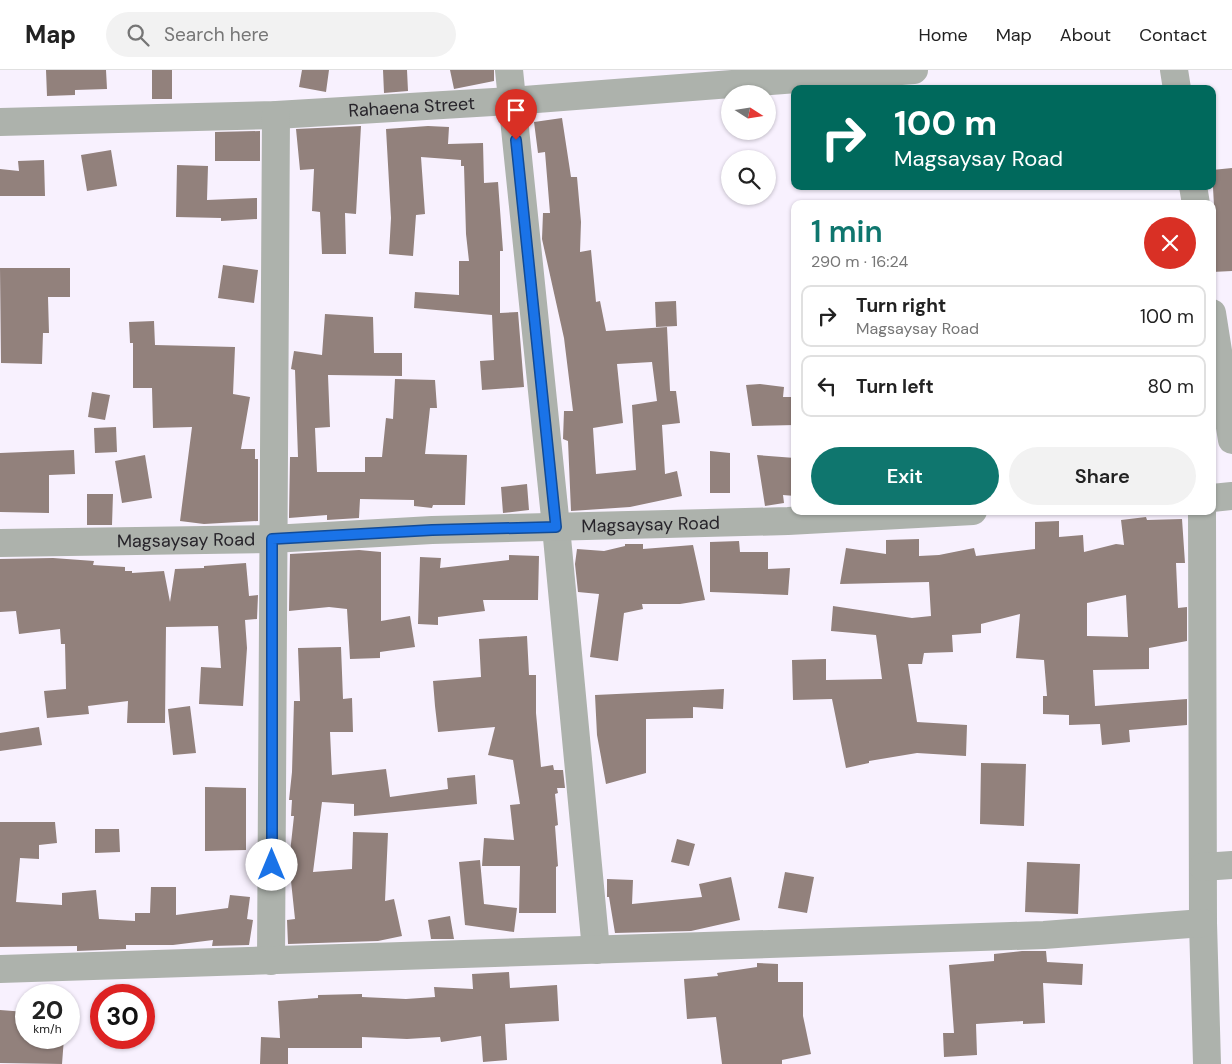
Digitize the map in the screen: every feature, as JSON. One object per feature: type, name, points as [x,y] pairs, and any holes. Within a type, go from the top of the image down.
[{"type":"street","points":[[509,70],[556,527],[596,950]]},
{"type":"street","name":"Rahaena Street","points":[[0,122],[276,114],[511,101],[914,70]]},
{"type":"street","points":[[1174,70],[1176,85]]},
{"type":"street","points":[[271,960],[276,114]]},
{"type":"street","points":[[1216,338],[1232,440]]},
{"type":"street","points":[[1216,498],[1232,496]]},
{"type":"street","name":"Magsaysay Road","points":[[0,543],[272,539],[432,530],[788,521],[899,515]]},
{"type":"street","points":[[1202,515],[1203,923],[1207,1064]]},
{"type":"street","points":[[1203,867],[1232,865]]},
{"type":"street","points":[[0,969],[1044,935],[1203,923]]},
{"type":"building","points":[[46,70],[106,70],[107,89],[75,90],[75,95],[47,96]]},
{"type":"building","points":[[152,70],[172,70],[172,99],[152,99]]},
{"type":"building","points":[[302,70],[329,70],[326,92],[299,87]]},
{"type":"building","points":[[383,70],[407,70],[408,91],[384,93]]},
{"type":"building","points":[[450,70],[494,70],[494,81],[454,89]]},
{"type":"building","points":[[562,118],[571,177],[577,177],[581,222],[580,252],[591,250],[596,302],[600,301],[606,331],[667,327],[670,391],[676,391],[680,423],[662,425],[665,474],[677,471],[682,496],[630,507],[571,511],[568,441],[563,439],[564,411],[573,411],[564,338],[542,239],[543,213],[550,213],[545,152],[538,153],[534,122]],"holes":[[[652,362],[657,401],[632,405],[636,470],[596,474],[593,428],[623,423],[617,364]]]},
{"type":"building","points":[[361,126],[356,214],[345,213],[346,254],[322,254],[320,212],[312,211],[314,169],[300,170],[296,129]]},
{"type":"building","points":[[428,126],[449,127],[448,144],[483,143],[484,183],[498,182],[503,251],[500,251],[500,313],[518,312],[524,387],[482,390],[480,361],[494,360],[492,315],[414,308],[415,292],[459,295],[459,261],[469,261],[466,234],[464,166],[461,166],[461,160],[421,157],[425,214],[416,215],[413,256],[389,254],[391,218],[386,129]]},
{"type":"building","points":[[260,131],[260,161],[215,161],[215,132]]},
{"type":"building","points":[[111,150],[117,186],[87,191],[81,155]]},
{"type":"building","points":[[44,160],[45,196],[0,196],[0,169],[19,171],[18,161]]},
{"type":"building","points":[[177,165],[208,166],[207,200],[257,198],[257,219],[221,221],[221,218],[176,217]]},
{"type":"building","points":[[1232,168],[1232,271],[1216,272],[1216,200],[1214,200],[1213,190],[1216,190],[1216,170]]},
{"type":"building","points":[[223,265],[258,270],[254,303],[218,298]]},
{"type":"building","points":[[0,268],[70,268],[70,297],[48,297],[49,333],[43,333],[42,364],[1,363]]},
{"type":"building","points":[[676,301],[677,326],[656,327],[655,302]]},
{"type":"building","points":[[325,314],[373,317],[374,353],[402,353],[402,376],[328,375],[330,427],[315,428],[317,472],[365,472],[365,457],[382,457],[386,418],[393,419],[395,379],[435,380],[437,408],[430,408],[425,454],[467,455],[465,505],[433,505],[432,508],[414,506],[414,500],[360,499],[359,518],[327,520],[327,515],[289,518],[290,457],[298,457],[295,370],[291,369],[294,351],[322,355]]},
{"type":"building","points":[[154,321],[155,345],[235,347],[233,394],[250,397],[241,449],[255,449],[255,459],[258,459],[258,521],[204,524],[180,521],[192,427],[153,428],[152,388],[133,388],[133,343],[130,343],[129,322]]},
{"type":"building","points":[[760,384],[784,387],[783,397],[791,397],[791,425],[752,426],[746,385]]},
{"type":"building","points":[[92,392],[110,395],[105,420],[88,417]]},
{"type":"building","points":[[116,427],[117,452],[95,453],[94,428]]},
{"type":"building","points":[[74,450],[75,474],[49,475],[49,513],[0,512],[0,453]]},
{"type":"building","points":[[710,451],[730,453],[730,493],[710,493]]},
{"type":"building","points":[[145,455],[152,498],[122,503],[115,461]]},
{"type":"building","points":[[757,455],[791,458],[791,496],[783,495],[784,503],[765,506]]},
{"type":"building","points":[[527,484],[529,510],[503,513],[501,487]]},
{"type":"building","points":[[87,494],[113,494],[112,525],[87,525]]},
{"type":"building","points":[[1146,517],[1147,520],[1182,519],[1185,563],[1176,563],[1178,608],[1187,607],[1187,641],[1149,648],[1149,669],[1093,670],[1095,706],[1187,699],[1187,725],[1129,730],[1130,742],[1102,745],[1100,724],[1069,725],[1069,715],[1043,714],[1043,696],[1047,696],[1044,660],[1016,658],[1020,614],[981,624],[981,633],[952,635],[953,652],[924,653],[922,664],[908,664],[917,722],[967,725],[966,756],[917,753],[869,761],[869,763],[846,768],[832,699],[793,700],[792,660],[826,659],[826,680],[882,679],[876,635],[831,631],[833,606],[912,618],[931,616],[929,582],[840,584],[846,548],[886,554],[886,540],[919,539],[919,556],[939,555],[974,548],[976,556],[1035,549],[1035,522],[1059,521],[1059,537],[1083,535],[1084,552],[1116,544],[1124,545],[1121,520]],"holes":[[[1126,595],[1128,637],[1087,636],[1087,603]]]},
{"type":"building","points":[[739,541],[740,552],[768,552],[768,569],[790,568],[788,595],[710,592],[710,542]]},
{"type":"building","points":[[625,544],[643,544],[643,549],[693,545],[705,600],[680,604],[642,604],[643,609],[624,613],[618,661],[590,657],[599,594],[578,592],[575,564],[577,549],[604,551],[625,546]]},
{"type":"building","points":[[359,550],[381,552],[381,621],[410,616],[415,647],[380,652],[380,658],[350,659],[347,609],[329,607],[289,611],[290,554]]},
{"type":"building","points":[[509,555],[539,556],[538,600],[483,600],[485,611],[438,617],[438,625],[418,624],[420,557],[441,558],[440,568],[509,560]]},
{"type":"building","points":[[53,558],[94,561],[93,565],[125,567],[125,571],[132,571],[132,573],[164,571],[170,602],[175,569],[246,563],[249,596],[258,595],[257,619],[245,620],[247,648],[243,706],[199,704],[201,667],[221,668],[218,626],[166,627],[165,723],[127,723],[128,701],[88,706],[89,714],[47,718],[44,691],[66,689],[65,644],[61,644],[60,629],[19,634],[16,611],[0,612],[0,559]]},
{"type":"building","points":[[527,636],[529,675],[536,675],[536,713],[541,767],[553,765],[554,770],[563,770],[565,788],[557,788],[558,793],[555,794],[558,825],[555,826],[558,866],[556,867],[556,913],[519,913],[520,866],[482,866],[484,838],[514,840],[510,805],[520,804],[513,760],[488,755],[495,727],[438,732],[435,706],[433,681],[481,677],[479,639]]},
{"type":"building","points":[[341,647],[343,699],[352,698],[353,732],[330,732],[332,775],[386,769],[390,797],[448,789],[447,778],[475,775],[477,804],[354,816],[354,804],[322,802],[313,872],[352,869],[353,832],[388,833],[385,901],[394,899],[402,936],[378,941],[288,944],[287,920],[295,919],[289,862],[294,816],[291,816],[292,800],[289,800],[292,772],[294,701],[300,701],[298,648]]},
{"type":"building","points":[[724,689],[723,709],[693,707],[693,718],[646,719],[646,773],[606,784],[597,735],[595,695]]},
{"type":"building","points":[[190,706],[196,753],[173,755],[168,709]]},
{"type":"building","points":[[39,727],[42,745],[0,751],[0,733]]},
{"type":"building","points":[[981,763],[1026,764],[1024,826],[980,824]]},
{"type":"building","points":[[205,787],[246,788],[246,850],[205,851]]},
{"type":"building","points":[[0,822],[55,822],[57,843],[39,845],[39,859],[20,858],[16,902],[62,905],[62,893],[96,890],[99,919],[135,921],[135,913],[150,913],[151,887],[176,887],[176,915],[228,908],[230,895],[250,897],[247,919],[253,920],[249,945],[212,946],[213,940],[173,945],[126,945],[126,949],[77,951],[77,946],[0,947]]},
{"type":"building","points":[[95,829],[119,829],[120,852],[95,853]]},
{"type":"building","points":[[677,839],[695,844],[689,866],[671,862]]},
{"type":"building","points":[[480,860],[484,904],[517,908],[514,932],[465,925],[459,862]]},
{"type":"building","points":[[1027,862],[1080,864],[1078,914],[1025,912]]},
{"type":"building","points":[[785,872],[814,877],[807,913],[778,908]]},
{"type":"building","points":[[731,877],[740,920],[691,931],[615,933],[609,897],[607,897],[607,879],[633,880],[632,904],[702,897],[699,884]]},
{"type":"building","points":[[450,916],[454,939],[431,939],[428,920]]},
{"type":"building","points":[[1046,951],[1047,962],[1083,964],[1082,985],[1043,983],[1045,1023],[1023,1024],[1023,1021],[976,1024],[977,1055],[944,1057],[943,1033],[954,1033],[949,965],[994,961],[994,954]]},
{"type":"building","points":[[757,963],[778,964],[778,982],[803,982],[803,1016],[811,1054],[782,1060],[782,1064],[722,1064],[716,1017],[687,1019],[684,979],[718,976],[717,973],[757,967]]},
{"type":"building","points":[[509,972],[510,988],[557,985],[559,1021],[505,1024],[507,1060],[483,1062],[481,1036],[441,1042],[440,1037],[407,1039],[362,1037],[362,1048],[288,1048],[288,1064],[260,1064],[261,1037],[280,1038],[278,1001],[318,998],[318,995],[362,994],[362,997],[406,999],[435,997],[434,987],[473,989],[472,974]]},
{"type":"building","points":[[0,1010],[15,1011],[15,1049],[63,1049],[62,1064],[0,1063]]},
{"type":"route","points":[[272,865],[272,539],[432,530],[556,527],[516,140]]}]
